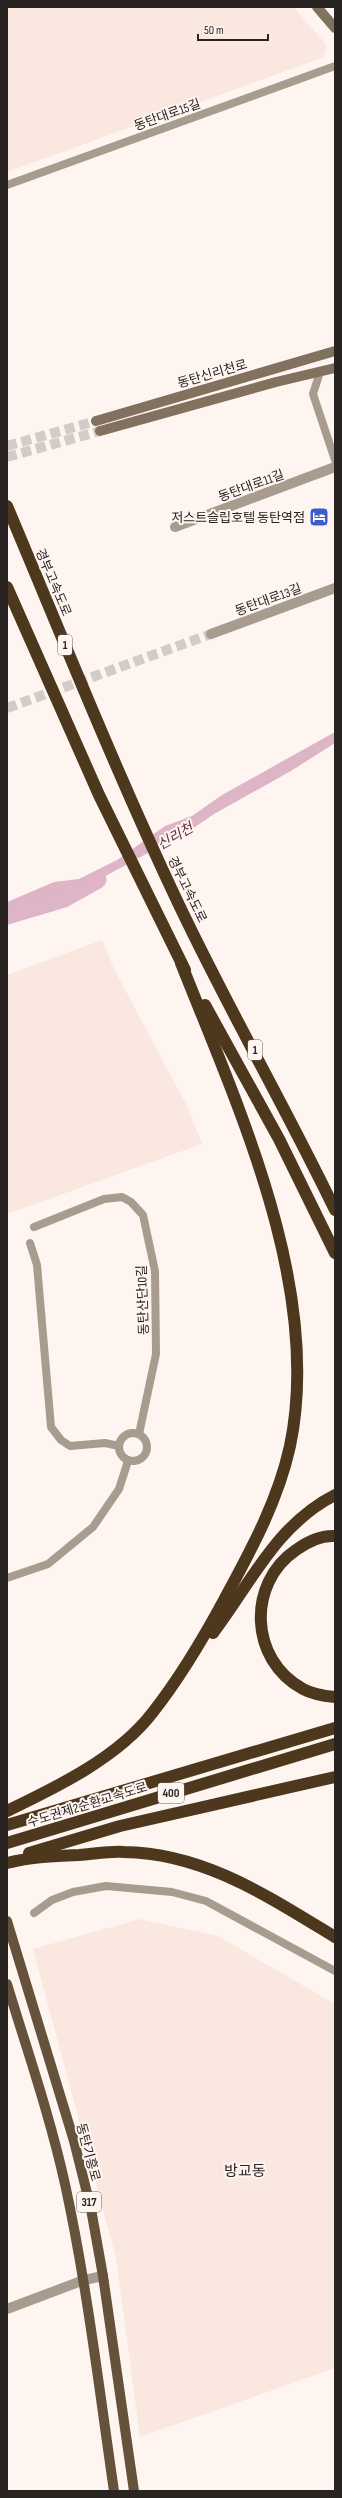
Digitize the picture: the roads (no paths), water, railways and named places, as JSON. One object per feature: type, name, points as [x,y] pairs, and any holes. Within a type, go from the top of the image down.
[{"type":"highway","name":"경부고속도로","points":[[7,506],[124,784],[172,892],[294,1126],[335,1210]]},
{"type":"highway","name":"1","points":[[7,587],[99,795],[153,902],[181,963],[279,1138],[335,1253]]},
{"type":"highway","points":[[152,1714],[211,1625],[271,1508],[289,1448],[299,1379],[296,1317],[272,1210],[228,1081],[181,963]]},
{"type":"highway","points":[[7,1811],[53,1789],[99,1761],[152,1714],[224,1619],[268,1552],[302,1516],[335,1496]]},
{"type":"highway","points":[[335,1536],[306,1543],[285,1557],[273,1570],[261,1597],[260,1618],[266,1645],[278,1666],[303,1689],[335,1697]]},
{"type":"highway","name":"수도권제2순환고속도로","points":[[7,1825],[335,1728]]},
{"type":"highway","name":"수도권제2순환고속도로","points":[[7,1843],[335,1744]]},
{"type":"highway","points":[[7,1862],[70,1839],[120,1826],[335,1777]]},
{"type":"highway","points":[[7,1862],[31,1857],[124,1852],[185,1861],[217,1871],[246,1884],[335,1937]]},
{"type":"main road","points":[[317,7],[335,28]]},
{"type":"main road","name":"동탄신리천로","points":[[96,421],[335,351]]},
{"type":"main road","name":"동탄신리천로","points":[[100,431],[276,382],[335,368]]},
{"type":"main road","name":"동탄기흥로","points":[[7,1921],[74,2141],[91,2209],[103,2276],[134,2491]]},
{"type":"main road","name":"317","points":[[7,1984],[56,2149],[84,2280],[114,2491]]},
{"type":"street","name":"동탄대로15길","points":[[7,185],[335,66]]},
{"type":"street","points":[[320,372],[313,394],[335,460]]},
{"type":"street","name":"동탄대로11길","points":[[175,526],[335,467]]},
{"type":"street","name":"동탄대로13길","points":[[211,634],[335,588]]},
{"type":"street","name":"동탄산단10길","points":[[34,1227],[104,1199],[122,1197],[131,1202],[143,1215],[155,1271],[156,1354],[139,1434]]},
{"type":"street","points":[[30,1243],[37,1265],[51,1427],[61,1440],[70,1446],[105,1443],[119,1446]]},
{"type":"street","points":[[139,1434],[146,1441],[148,1451],[142,1459],[128,1461],[121,1455],[119,1446],[126,1435],[139,1434]]},
{"type":"street","points":[[7,1578],[48,1564],[92,1527],[120,1489],[128,1461]]},
{"type":"street","points":[[34,1913],[52,1900],[73,1892],[106,1886],[172,1892],[206,1901],[335,1971]]},
{"type":"street","points":[[7,2309],[84,2280],[103,2276]]},
{"type":"water","points":[[335,732],[335,743],[291,771],[214,814],[192,829],[78,891],[49,904],[7,916],[7,902],[54,882],[79,879],[117,860],[165,826],[192,816],[222,795]]},
{"type":"waterway","name":"신리천","points":[[7,916],[64,899],[98,880]]},
{"type":"tunnel","points":[[7,446],[96,421]]},
{"type":"tunnel","points":[[7,457],[100,431]]},
{"type":"tunnel","points":[[7,708],[211,634]]},
{"type":"place","name":"저스트슬립호텔 동탄역점","points":[[319,517]]},
{"type":"district","name":"방교동","points":[[245,2171]]}]
